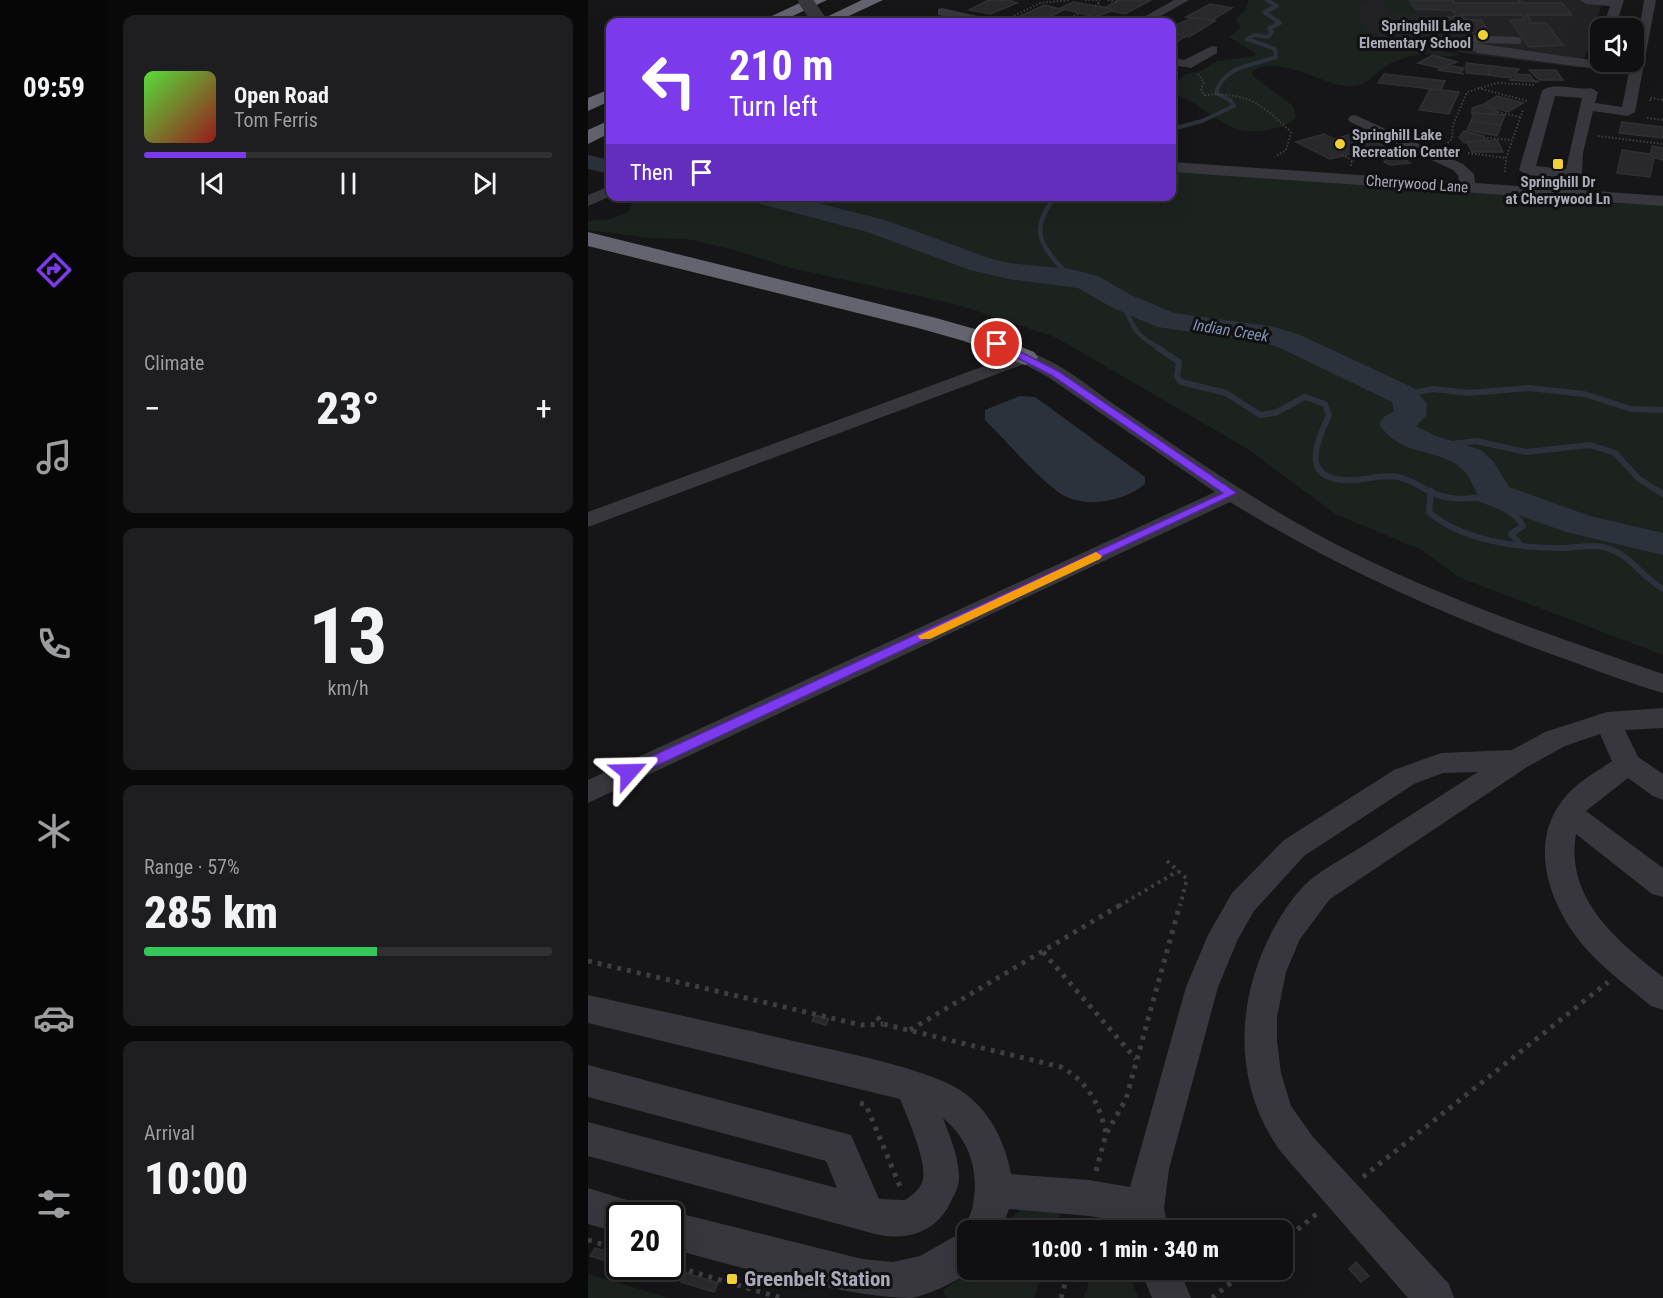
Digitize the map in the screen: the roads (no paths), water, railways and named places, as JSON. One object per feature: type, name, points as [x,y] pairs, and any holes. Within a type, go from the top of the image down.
[{"type":"highway","points":[[776,18],[819,0]]},
{"type":"highway","points":[[831,18],[874,0]]},
{"type":"highway","points":[[588,105],[606,96]]},
{"type":"highway","points":[[588,138],[606,128]]},
{"type":"highway","points":[[588,239],[927,322],[973,336],[1025,357]]},
{"type":"street","points":[[805,0],[819,18]]},
{"type":"street","points":[[964,0],[942,12],[969,18]]},
{"type":"street","points":[[1149,18],[1184,0]]},
{"type":"street","points":[[1586,0],[1617,2],[1612,18]]},
{"type":"street","points":[[1571,174],[1527,170],[1549,91],[1628,112],[1650,0]]},
{"type":"street","points":[[1655,0],[1663,1]]},
{"type":"street","points":[[1516,41],[1469,39],[1461,42],[1478,49],[1590,60]]},
{"type":"street","points":[[1176,63],[1186,64],[1212,50]]},
{"type":"street","points":[[1573,194],[1571,174],[1596,72]]},
{"type":"street","points":[[1355,119],[1463,170],[1467,187]]},
{"type":"street","name":"Cherrywood Lane","points":[[1176,167],[1663,201]]},
{"type":"street","points":[[588,201],[606,193]]},
{"type":"street","points":[[588,520],[1025,357],[1054,373],[1231,493],[1345,558],[1405,587],[1489,622],[1663,684]]},
{"type":"street","points":[[588,792],[1231,493]]},
{"type":"street","points":[[1436,1298],[1341,1194],[1280,1122],[1266,1086],[1258,1036],[1262,1004],[1276,952],[1304,906],[1318,890],[1517,760],[1555,739],[1607,722],[1663,718]]},
{"type":"street","points":[[1607,722],[1628,764],[1663,789]]},
{"type":"street","points":[[995,1190],[1089,1198],[1147,1219],[1151,1169],[1203,987],[1224,935],[1244,902],[1294,848],[1404,777],[1441,763],[1517,760]]},
{"type":"street","points":[[1628,764],[1592,790],[1569,813],[1557,851],[1563,881],[1574,906],[1594,937],[1663,996]]},
{"type":"street","points":[[1569,813],[1663,885]]},
{"type":"street","points":[[588,1009],[885,1077],[948,1101],[969,1117],[991,1161],[995,1190],[988,1220]]},
{"type":"street","points":[[588,1081],[838,1147],[867,1214]]},
{"type":"street","points":[[588,1139],[890,1220],[904,1220],[923,1211],[938,1191],[941,1178],[939,1164],[913,1088]]},
{"type":"street","points":[[588,1206],[606,1211]]},
{"type":"street","points":[[684,1233],[781,1261],[856,1278],[902,1280],[934,1270],[957,1258]]},
{"type":"street","points":[[1164,1280],[1172,1298]]},
{"type":"waterway","points":[[1176,128],[1202,121],[1234,106],[1230,100],[1216,93],[1220,84],[1232,72],[1240,68],[1276,57],[1275,49],[1247,39],[1254,35],[1268,37],[1272,32],[1269,28],[1280,23],[1264,12],[1277,6],[1267,0]]},
{"type":"waterway","name":"Indian Creek","points":[[588,162],[606,166]]},
{"type":"waterway","name":"Indian Creek","points":[[778,201],[876,226],[980,264],[1009,271],[1070,277],[1088,282],[1121,301],[1168,321],[1264,333],[1289,341],[1403,395],[1411,404],[1410,416],[1396,424],[1404,433],[1424,443],[1459,452],[1469,457],[1488,479],[1495,494],[1579,524],[1663,544]]},
{"type":"waterway","points":[[1053,201],[1042,220],[1040,230],[1042,239],[1052,257],[1070,277]]},
{"type":"waterway","points":[[1121,301],[1139,333],[1161,349]]},
{"type":"waterway","points":[[1158,348],[1179,362],[1177,377],[1181,382],[1226,393],[1260,415],[1275,413],[1305,397],[1325,404],[1329,415],[1319,440],[1316,461],[1319,469],[1326,476],[1356,480],[1393,476],[1411,481],[1431,492]]},
{"type":"waterway","points":[[1403,395],[1433,389],[1469,393],[1529,388],[1584,394],[1631,409],[1663,410]]},
{"type":"waterway","points":[[1436,446],[1476,441],[1526,452],[1590,445],[1615,453],[1639,479],[1663,494]]},
{"type":"waterway","points":[[1431,492],[1455,498],[1495,494]]},
{"type":"waterway","points":[[1431,492],[1429,512],[1458,530],[1509,544],[1561,548],[1603,547],[1620,554],[1663,589]]},
{"type":"waterway","points":[[1477,498],[1503,508],[1519,520],[1523,526],[1511,534],[1519,543]]},
{"type":"place","name":"Springhill Lake Elementary School","points":[[1483,35]]},
{"type":"place","name":"Springhill Lake Recreation Center","points":[[1340,144]]},
{"type":"place","name":"Springhill Dr at Cherrywood Ln","points":[[1558,164]]},
{"type":"place","name":"Greenbelt Station","points":[[732,1279]]}]
